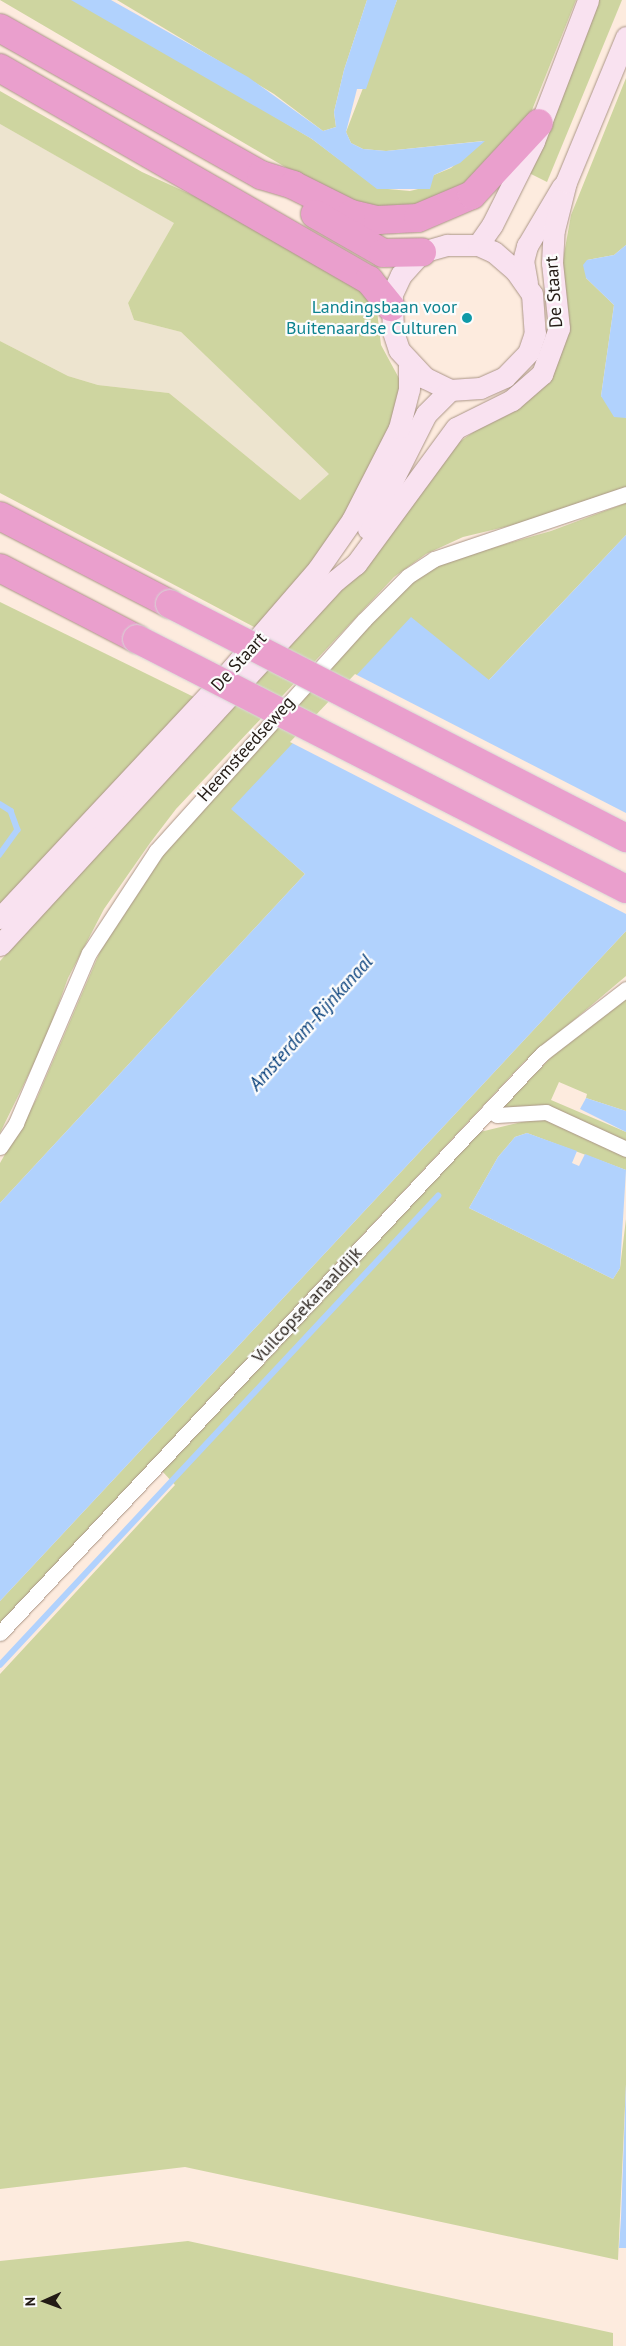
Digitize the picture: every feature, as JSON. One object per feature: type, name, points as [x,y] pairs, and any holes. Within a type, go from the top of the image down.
[{"type":"highway","points":[[0,28],[261,175],[293,185],[351,214],[378,220],[418,218],[452,207],[484,187],[539,124]]},
{"type":"highway","points":[[0,68],[369,280],[391,307]]},
{"type":"highway","points":[[261,175],[283,195],[377,250],[422,252]]},
{"type":"highway","points":[[0,516],[626,838]]},
{"type":"highway","points":[[0,568],[626,889]]},
{"type":"main road","points":[[478,245],[510,192],[588,0]]},
{"type":"main road","name":"De Staart","points":[[0,945],[336,580],[356,564],[456,428],[524,392],[551,358],[559,328],[551,247],[566,182],[626,37]]},
{"type":"main road","name":"De Staart","points":[[527,283],[523,261],[527,246],[544,211],[566,182]]},
{"type":"main road","points":[[478,245],[504,260],[527,283],[535,310],[535,333],[522,362],[494,384],[450,390],[425,378],[409,365],[398,350],[391,307],[401,275],[422,252],[478,245]]},
{"type":"main road","name":"De Staart","points":[[0,918],[208,696],[318,569],[352,520],[399,428],[409,389],[409,365]]},
{"type":"main road","name":"De Staart","points":[[336,580],[388,496],[426,414],[450,390]]},
{"type":"street","name":"Heemsteedseweg","points":[[0,1147],[16,1123],[88,954],[156,851],[364,620],[408,576],[434,559],[626,494]]},
{"type":"street","name":"Vuilcopsekanaaldijk","points":[[0,1633],[543,1053],[626,989]]},
{"type":"street","points":[[489,1110],[497,1115],[546,1112],[626,1149]]},
{"type":"shaded area","points":[[0,124],[175,223],[128,303],[134,320],[181,332],[330,474],[300,500],[169,393],[98,385],[68,376],[0,341]]},
{"type":"green space","points":[[0,0],[80,0],[312,139],[377,188],[410,191],[426,187],[434,175],[451,168],[483,141],[386,151],[363,149],[351,143],[346,132],[397,0],[576,0],[532,110],[505,154],[477,182],[414,209],[350,205]]},
{"type":"green space","points":[[117,0],[367,0],[344,70],[334,112],[336,127],[323,131],[274,94]]},
{"type":"green space","points":[[599,0],[622,0],[547,182],[527,172]]},
{"type":"green space","points":[[626,78],[626,245],[614,255],[587,260],[586,278],[614,305],[601,396],[626,418],[626,487],[517,524],[463,537],[426,554],[394,577],[176,809],[150,843],[104,909],[68,978],[45,1041],[0,1133],[0,961],[376,552],[456,444],[540,387],[571,215]]},
{"type":"green space","points":[[0,91],[142,172],[227,211],[367,292],[377,311],[381,345],[401,382],[401,406],[341,528],[260,630],[0,493],[0,341],[68,376],[98,385],[169,393],[300,500],[329,474],[181,332],[134,320],[128,303],[174,223],[0,124]]},
{"type":"green space","points":[[626,503],[626,535],[488,681],[354,679],[232,809],[305,874],[0,1203],[0,1163],[37,1098],[105,940],[152,865],[408,582],[439,563],[551,531]]},
{"type":"green space","points":[[0,602],[198,699],[0,910]]},
{"type":"green space","points":[[626,931],[626,976],[523,1063],[0,1624],[0,1601]]},
{"type":"green space","points":[[626,997],[626,1111],[586,1098],[587,1094],[559,1082],[551,1100],[626,1132],[626,1170],[527,1133],[515,1137],[498,1157],[469,1208],[613,1279],[620,1268],[626,1219],[626,2084],[618,2260],[185,2167],[0,2189],[0,1674],[175,1485],[162,1471],[480,1132],[530,1120],[501,1109],[563,1045]]},
{"type":"green space","points":[[188,2241],[613,2333],[613,2346],[0,2346],[0,2261]]},
{"type":"water","points":[[71,0],[111,0],[248,77],[323,131],[336,127],[334,112],[344,70],[367,0],[397,0],[366,89],[357,89],[346,132],[351,143],[363,149],[386,151],[485,141],[460,163],[434,175],[430,189],[377,189],[312,139]]},
{"type":"water","points":[[626,245],[626,418],[614,417],[601,396],[614,305],[586,278],[583,265],[587,260],[614,255]]},
{"type":"water","name":"Amsterdam-Rijnkanaal","points":[[626,535],[626,931],[0,1601],[0,1203],[305,874],[231,809],[411,617],[489,680]]},
{"type":"water","points":[[586,1098],[626,1111],[626,1132],[580,1109]]},
{"type":"water","points":[[527,1133],[577,1151],[572,1163],[579,1166],[585,1154],[626,1170],[620,1268],[613,1279],[469,1208],[498,1157],[515,1137]]},
{"type":"water","points":[[626,2084],[626,2248],[619,2248],[621,2218]]},
{"type":"pier","points":[[355,674],[626,813],[626,914],[290,742]]},
{"type":"waterway","points":[[0,804],[11,811],[18,830],[0,855]]},
{"type":"waterway","points":[[0,1665],[438,1196]]},
{"type":"place","name":"Landingsbaan voor Buitenaardse Culturen","points":[[467,318]]}]
